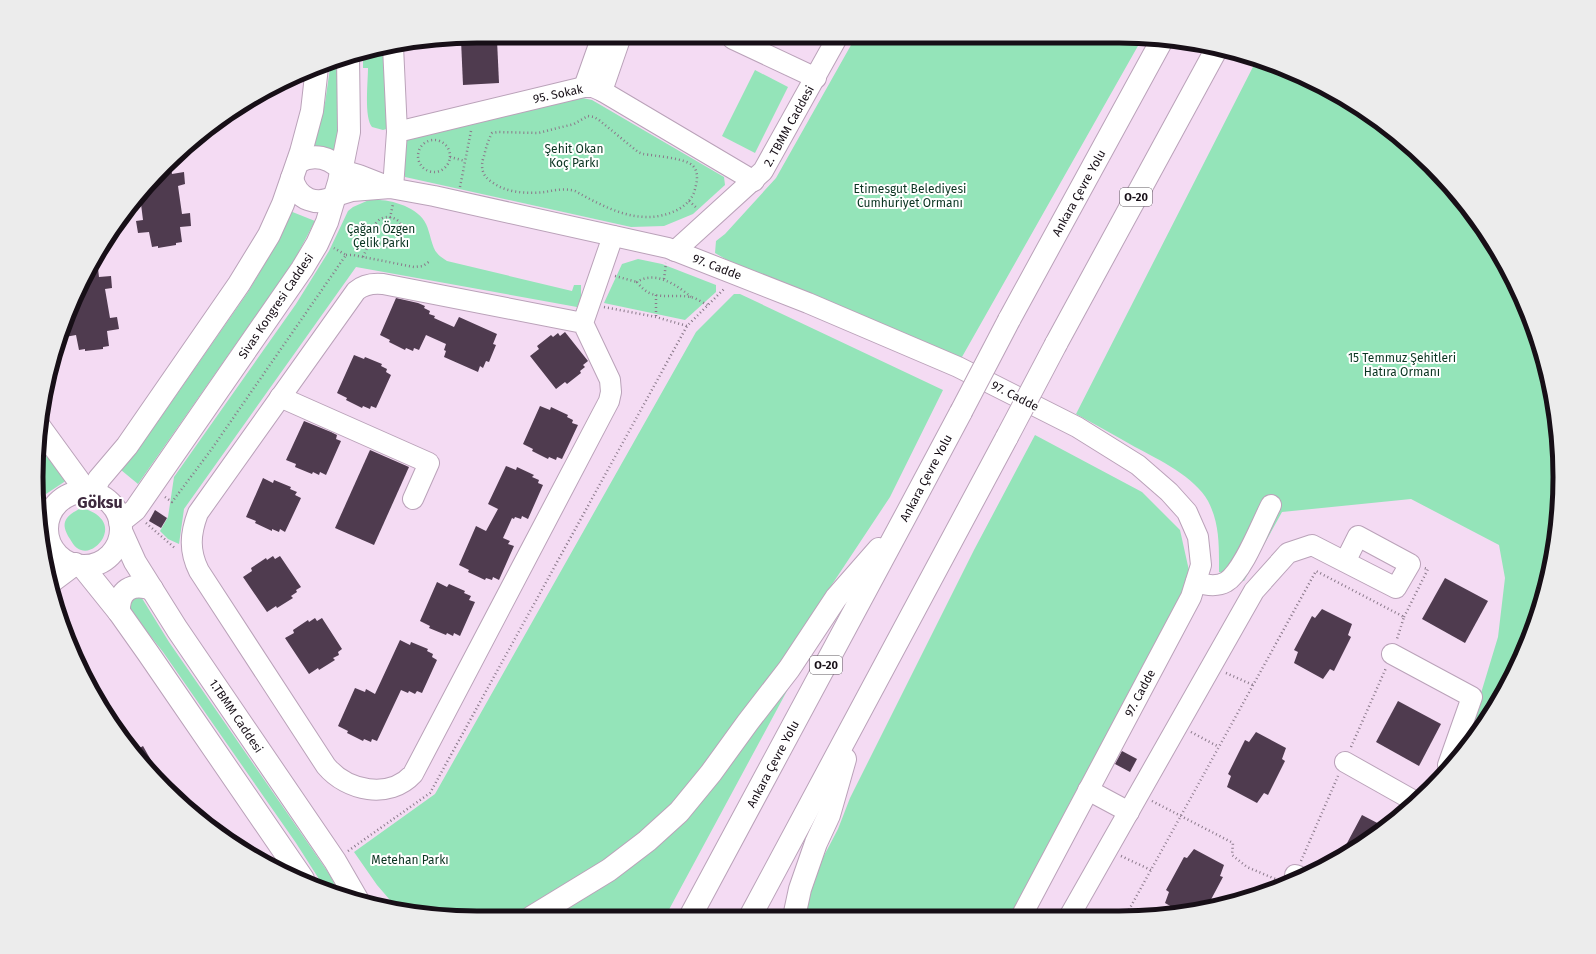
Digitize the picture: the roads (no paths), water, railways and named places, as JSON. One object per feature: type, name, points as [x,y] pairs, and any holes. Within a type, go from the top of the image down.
[{"type":"main road","name":"Ankara Çevre Yolu","points":[[693,911],[1009,320],[1159,45]]},
{"type":"main road","name":"O-20","points":[[753,911],[1056,344],[1214,54]]},
{"type":"main road","name":"Sivas Kongresi Caddesi","points":[[120,526],[136,510],[298,276],[320,239],[336,196],[349,132],[348,63]]},
{"type":"main road","points":[[90,493],[99,479],[127,446],[255,259],[276,221],[295,170],[312,111],[316,74]]},
{"type":"main road","points":[[295,170],[310,157],[330,160],[342,170]]},
{"type":"main road","points":[[295,170],[297,190],[301,195],[312,201],[324,201],[336,196]]},
{"type":"main road","points":[[45,435],[90,493]]},
{"type":"main road","points":[[46,524],[53,509],[60,501],[69,495],[90,493],[105,499],[114,508],[120,526],[118,542],[113,552],[104,560],[93,564],[78,565],[61,558],[54,550],[47,537]]},
{"type":"main road","points":[[542,911],[609,870],[647,841],[678,812],[711,773],[789,669],[836,598],[905,517]]},
{"type":"main road","name":"1.TBMM Caddesi","points":[[120,526],[135,562],[177,629],[335,861],[353,893]]},
{"type":"main road","points":[[55,579],[78,565]]},
{"type":"main road","points":[[78,565],[119,612],[298,872]]},
{"type":"main road","points":[[119,612],[121,597],[126,591],[133,587],[141,586],[152,589]]},
{"type":"main road","points":[[795,911],[800,890],[814,850],[829,815],[856,719]]},
{"type":"street","points":[[593,89],[600,43]]},
{"type":"street","points":[[593,89],[618,43]]},
{"type":"street","points":[[750,43],[762,46],[816,78]]},
{"type":"street","name":"2. TBMM Caddesi","points":[[675,251],[764,171],[834,43]]},
{"type":"street","points":[[392,188],[397,132],[393,51]]},
{"type":"street","points":[[593,89],[754,181]]},
{"type":"street","name":"95. Sokak","points":[[397,132],[436,124],[474,113],[593,89]]},
{"type":"street","name":"97. Cadde","points":[[342,170],[392,188],[668,248],[738,275],[958,367],[1077,427],[1138,465],[1169,492],[1187,512],[1198,538],[1201,566],[1191,597],[1024,911]]},
{"type":"street","name":"97. Cadde","points":[[336,196],[352,191],[392,188]]},
{"type":"street","points":[[586,314],[383,284],[368,284],[356,291],[198,513],[193,525],[191,539],[192,552],[199,571],[326,766],[332,773],[350,784],[362,788],[390,788],[402,783],[413,774],[609,401],[611,392],[610,380],[586,314],[612,236]]},
{"type":"street","points":[[280,397],[429,464],[413,499]]},
{"type":"street","points":[[1196,582],[1204,585],[1219,584],[1226,582],[1233,576],[1244,561],[1271,505]]},
{"type":"street","points":[[1072,911],[1254,591],[1288,553],[1312,544],[1345,562]]},
{"type":"street","points":[[1392,654],[1472,697],[1452,755]]},
{"type":"street","points":[[1344,762],[1410,799]]},
{"type":"street","points":[[1088,790],[1129,812]]},
{"type":"district","name":"Göksu","points":[[100,502]]},
{"type":"park label","name":"Şehit Okan Koç Parkı","points":[[574,156]]},
{"type":"park label","name":"Etimesgut Belediyesi Cumhuriyet Ormanı","points":[[910,196]]},
{"type":"park label","name":"Çağan Özgen Çelik Parkı","points":[[381,236]]},
{"type":"park label","name":"15 Temmuz Şehitleri Hatıra Ormanı","points":[[1402,365]]},
{"type":"park label","name":"Metehan Parkı","points":[[410,860]]}]
